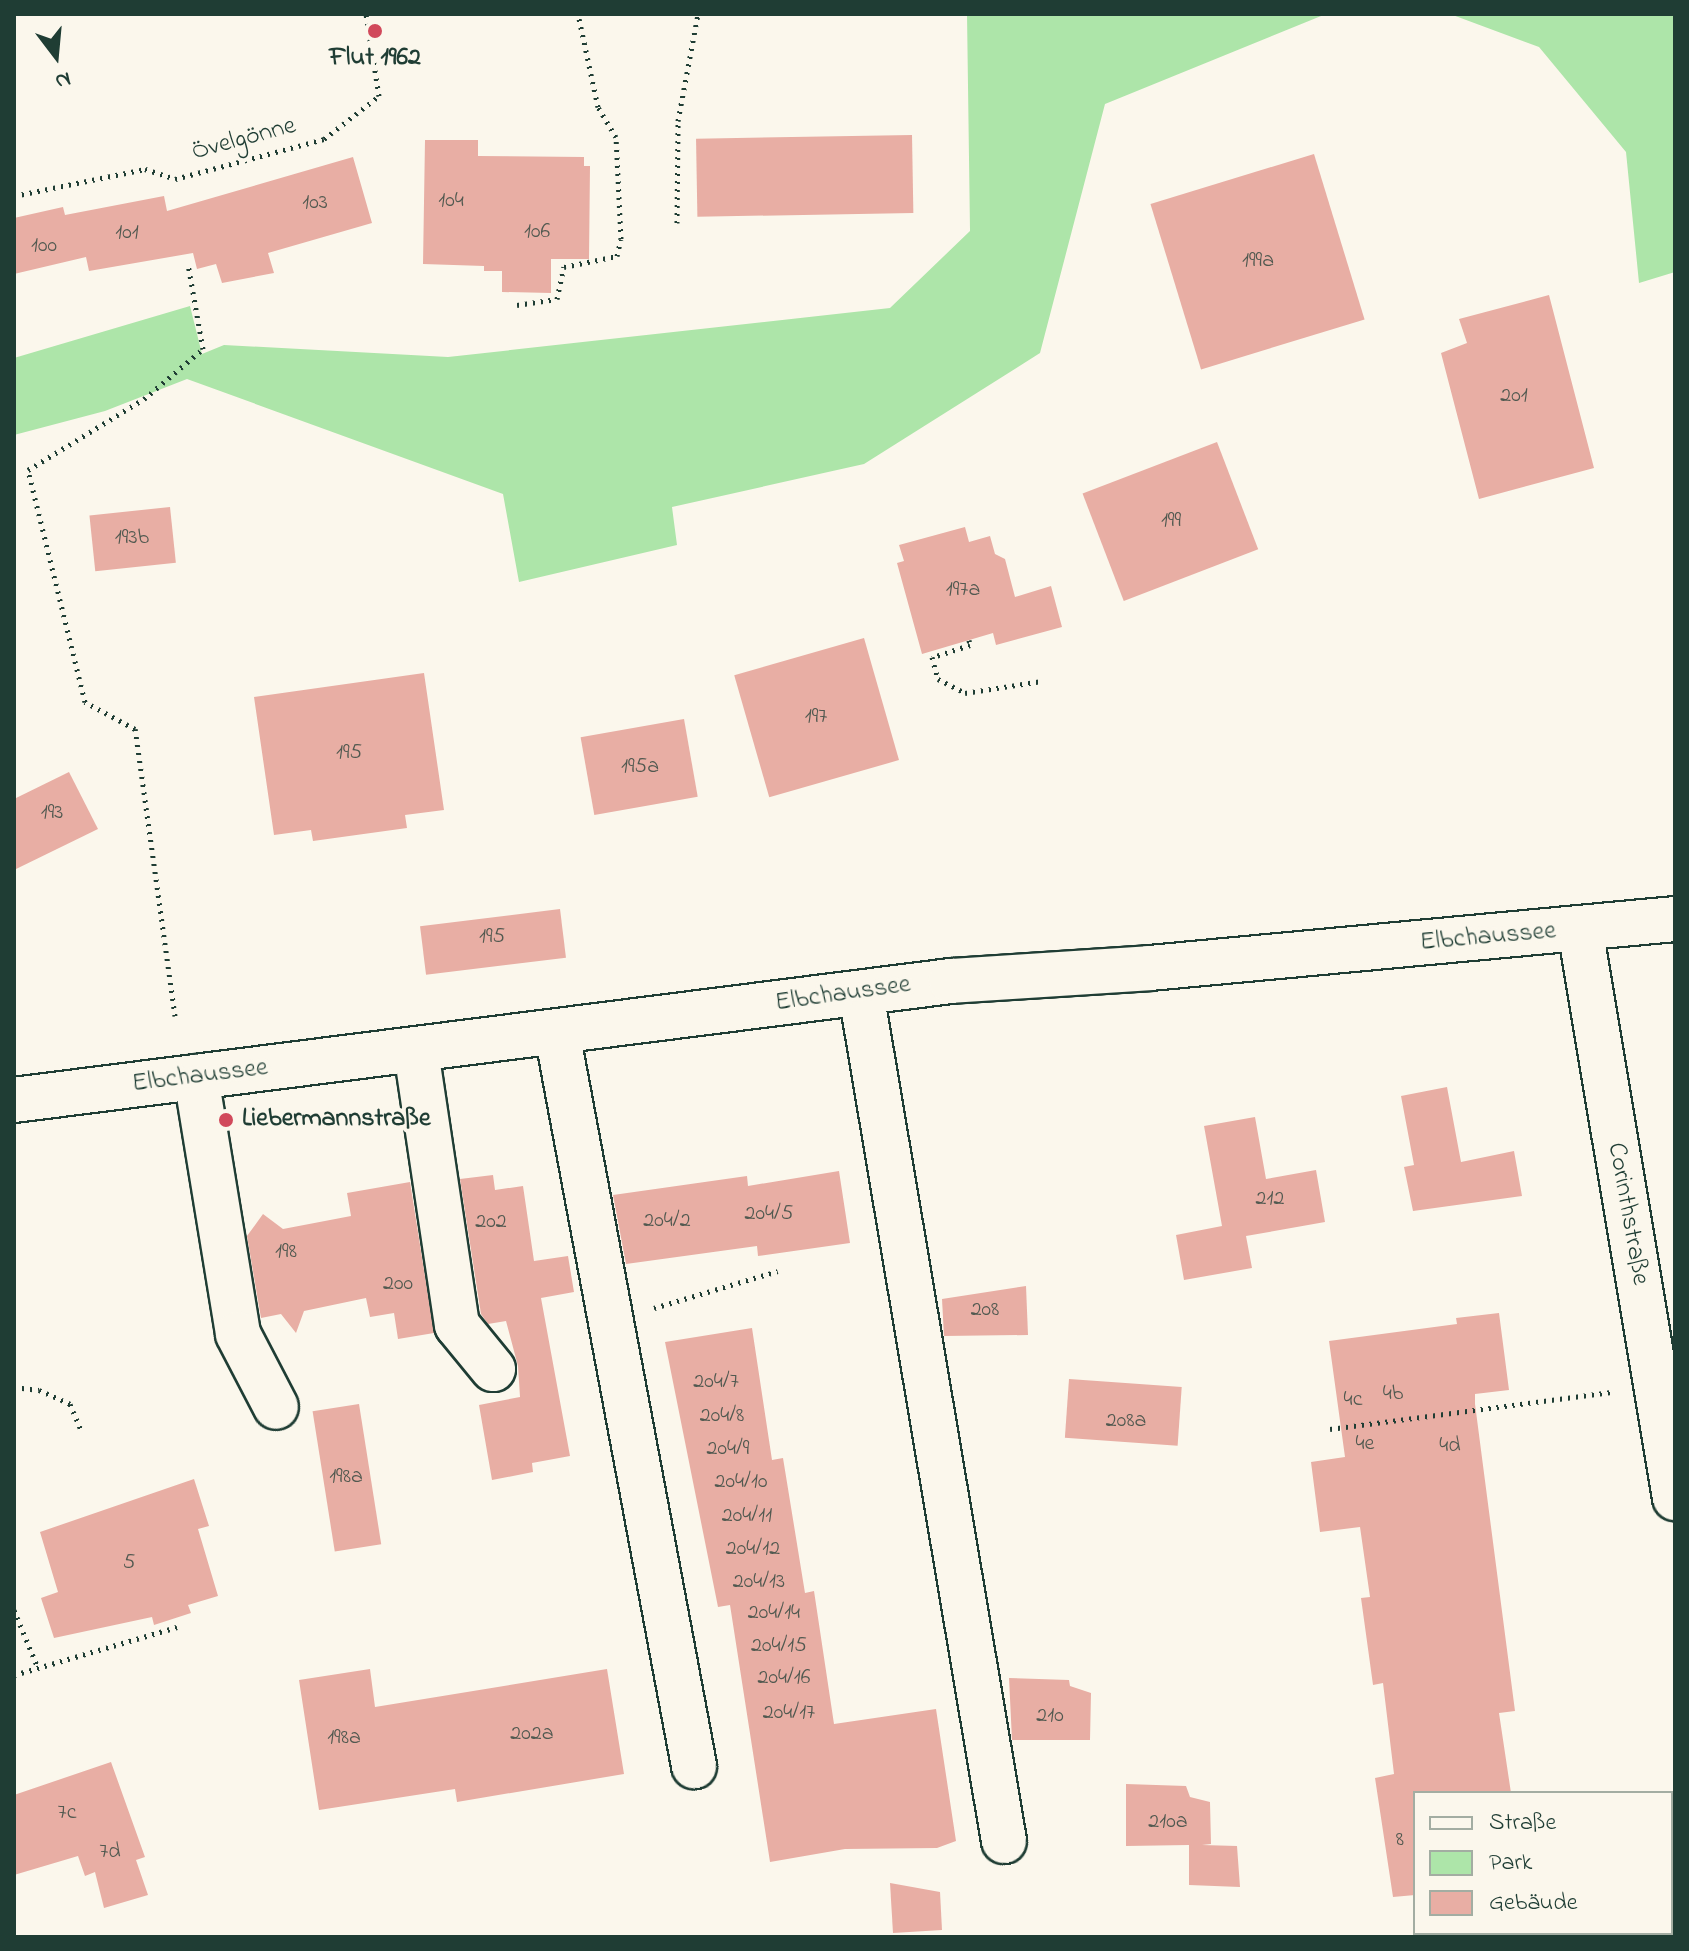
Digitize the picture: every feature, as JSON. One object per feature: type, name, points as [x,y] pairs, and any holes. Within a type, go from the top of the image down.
[{"type":"main road","name":"Elbchaussee","points":[[14,1100],[861,993],[1675,919]]},
{"type":"main road","name":"Corinthstraße","points":[[1580,929],[1675,1498]]},
{"type":"main road","points":[[861,993],[1004,1841]]},
{"type":"main road","points":[[557,1033],[694,1766]]},
{"type":"main road","points":[[416,1051],[457,1325],[493,1369]]},
{"type":"main road","points":[[196,1077],[238,1334],[276,1407]]},
{"type":"path","name":"Övelgönne","points":[[14,196],[145,169],[175,179],[324,139],[379,96],[366,14]]},
{"type":"path","points":[[517,305],[557,299],[564,267],[617,256],[621,239],[616,137],[598,107],[578,14]]},
{"type":"path","points":[[677,223],[678,121],[698,14]]},
{"type":"path","points":[[175,1016],[135,729],[85,702],[28,470],[144,399],[203,349],[188,264]]},
{"type":"path","points":[[969,640],[970,645],[932,657],[938,679],[965,693],[1042,681]]},
{"type":"path","points":[[611,1320],[778,1271]]},
{"type":"path","points":[[14,1387],[39,1390],[70,1404],[82,1432]]},
{"type":"path","points":[[1330,1429],[1592,1394]]},
{"type":"path","points":[[14,1610],[38,1668]]},
{"type":"path","points":[[14,1675],[177,1627]]},
{"type":"green space","points":[[967,14],[1326,14],[1105,104],[1040,353],[864,464],[672,507],[677,545],[519,582],[503,494],[187,379],[105,411],[14,435],[14,358],[190,306],[202,354],[224,345],[448,357],[890,308],[970,231]]},
{"type":"green space","points":[[1450,14],[1675,14],[1675,272],[1639,283],[1626,152],[1539,47]]},
{"type":"building","points":[[912,135],[913,213],[697,217],[696,139]]},
{"type":"building","points":[[425,140],[478,140],[478,156],[584,157],[584,166],[590,166],[589,259],[551,259],[551,293],[502,292],[502,271],[484,271],[484,266],[423,264]]},
{"type":"building","points":[[1314,154],[1365,319],[1201,369],[1150,204]]},
{"type":"building","points":[[353,157],[372,223],[268,253],[274,273],[222,283],[216,264],[197,269],[193,253],[89,271],[86,257],[14,274],[14,218],[63,207],[65,215],[164,196],[167,211]]},
{"type":"building","points":[[1549,295],[1594,468],[1479,499],[1441,353],[1467,343],[1459,319]]},
{"type":"building","points":[[1217,442],[1258,549],[1124,601],[1083,494]]},
{"type":"building","points":[[170,507],[176,563],[95,571],[89,515]]},
{"type":"building","points":[[965,527],[969,542],[990,536],[995,554],[1005,559],[1015,597],[1051,586],[1062,627],[996,645],[993,633],[922,654],[897,563],[904,561],[899,545]]},
{"type":"building","points":[[864,638],[899,760],[769,797],[734,675]]},
{"type":"building","points":[[424,673],[444,810],[405,815],[407,828],[313,841],[311,830],[274,835],[254,697]]},
{"type":"building","points":[[684,719],[698,797],[594,815],[581,737]]},
{"type":"building","points":[[69,772],[98,829],[14,870],[14,799]]},
{"type":"building","points":[[560,909],[566,958],[426,975],[420,926]]},
{"type":"building","points":[[1447,1087],[1461,1162],[1514,1151],[1522,1196],[1413,1211],[1404,1167],[1414,1165],[1401,1096]]},
{"type":"building","points":[[1255,1117],[1266,1179],[1316,1170],[1325,1222],[1246,1236],[1252,1268],[1184,1280],[1176,1235],[1222,1226],[1204,1126]]},
{"type":"building","points":[[839,1171],[850,1243],[758,1256],[757,1246],[626,1264],[613,1195],[747,1176],[748,1186]]},
{"type":"building","points":[[493,1175],[495,1190],[523,1186],[534,1261],[568,1256],[574,1292],[541,1298],[570,1456],[532,1463],[533,1472],[492,1480],[479,1405],[520,1397],[518,1366],[506,1321],[488,1324],[481,1314],[460,1179]]},
{"type":"building","points":[[410,1182],[434,1333],[398,1339],[394,1313],[370,1317],[366,1298],[304,1311],[296,1333],[281,1314],[261,1318],[247,1236],[263,1214],[283,1229],[351,1216],[347,1193]]},
{"type":"building","points":[[1026,1286],[1028,1335],[944,1336],[942,1299]]},
{"type":"building","points":[[1499,1313],[1509,1390],[1475,1394],[1475,1404],[1515,1711],[1499,1713],[1511,1791],[1413,1791],[1413,1895],[1393,1897],[1375,1778],[1394,1774],[1383,1683],[1373,1685],[1361,1598],[1370,1597],[1360,1527],[1320,1532],[1311,1462],[1345,1457],[1329,1341],[1457,1324],[1456,1318]]},
{"type":"building","points":[[752,1328],[772,1460],[783,1458],[805,1593],[814,1591],[834,1724],[936,1709],[956,1841],[937,1848],[845,1849],[770,1862],[730,1605],[718,1607],[665,1342]]},
{"type":"building","points":[[1069,1379],[1182,1387],[1178,1446],[1065,1438]]},
{"type":"building","points":[[359,1404],[381,1544],[335,1552],[313,1411]]},
{"type":"building","points":[[194,1479],[209,1526],[198,1529],[218,1596],[188,1605],[191,1613],[154,1625],[152,1617],[54,1638],[41,1598],[58,1592],[40,1532]]},
{"type":"building","points":[[370,1669],[375,1707],[607,1669],[624,1774],[457,1802],[455,1789],[319,1810],[299,1680]]},
{"type":"building","points":[[1009,1678],[1069,1680],[1070,1686],[1091,1693],[1090,1740],[1012,1740]]},
{"type":"building","points":[[111,1762],[145,1857],[136,1860],[148,1895],[104,1908],[95,1872],[85,1876],[78,1856],[14,1875],[14,1795]]},
{"type":"building","points":[[1126,1784],[1186,1786],[1190,1797],[1210,1802],[1211,1844],[1202,1845],[1237,1846],[1240,1887],[1189,1885],[1189,1845],[1126,1846]]},
{"type":"building","points":[[890,1883],[940,1892],[942,1930],[893,1933]]},
{"type":"place","name":"Flut 1962","points":[[375,31]]},
{"type":"place","name":"Liebermannstraße","points":[[226,1120]]}]
